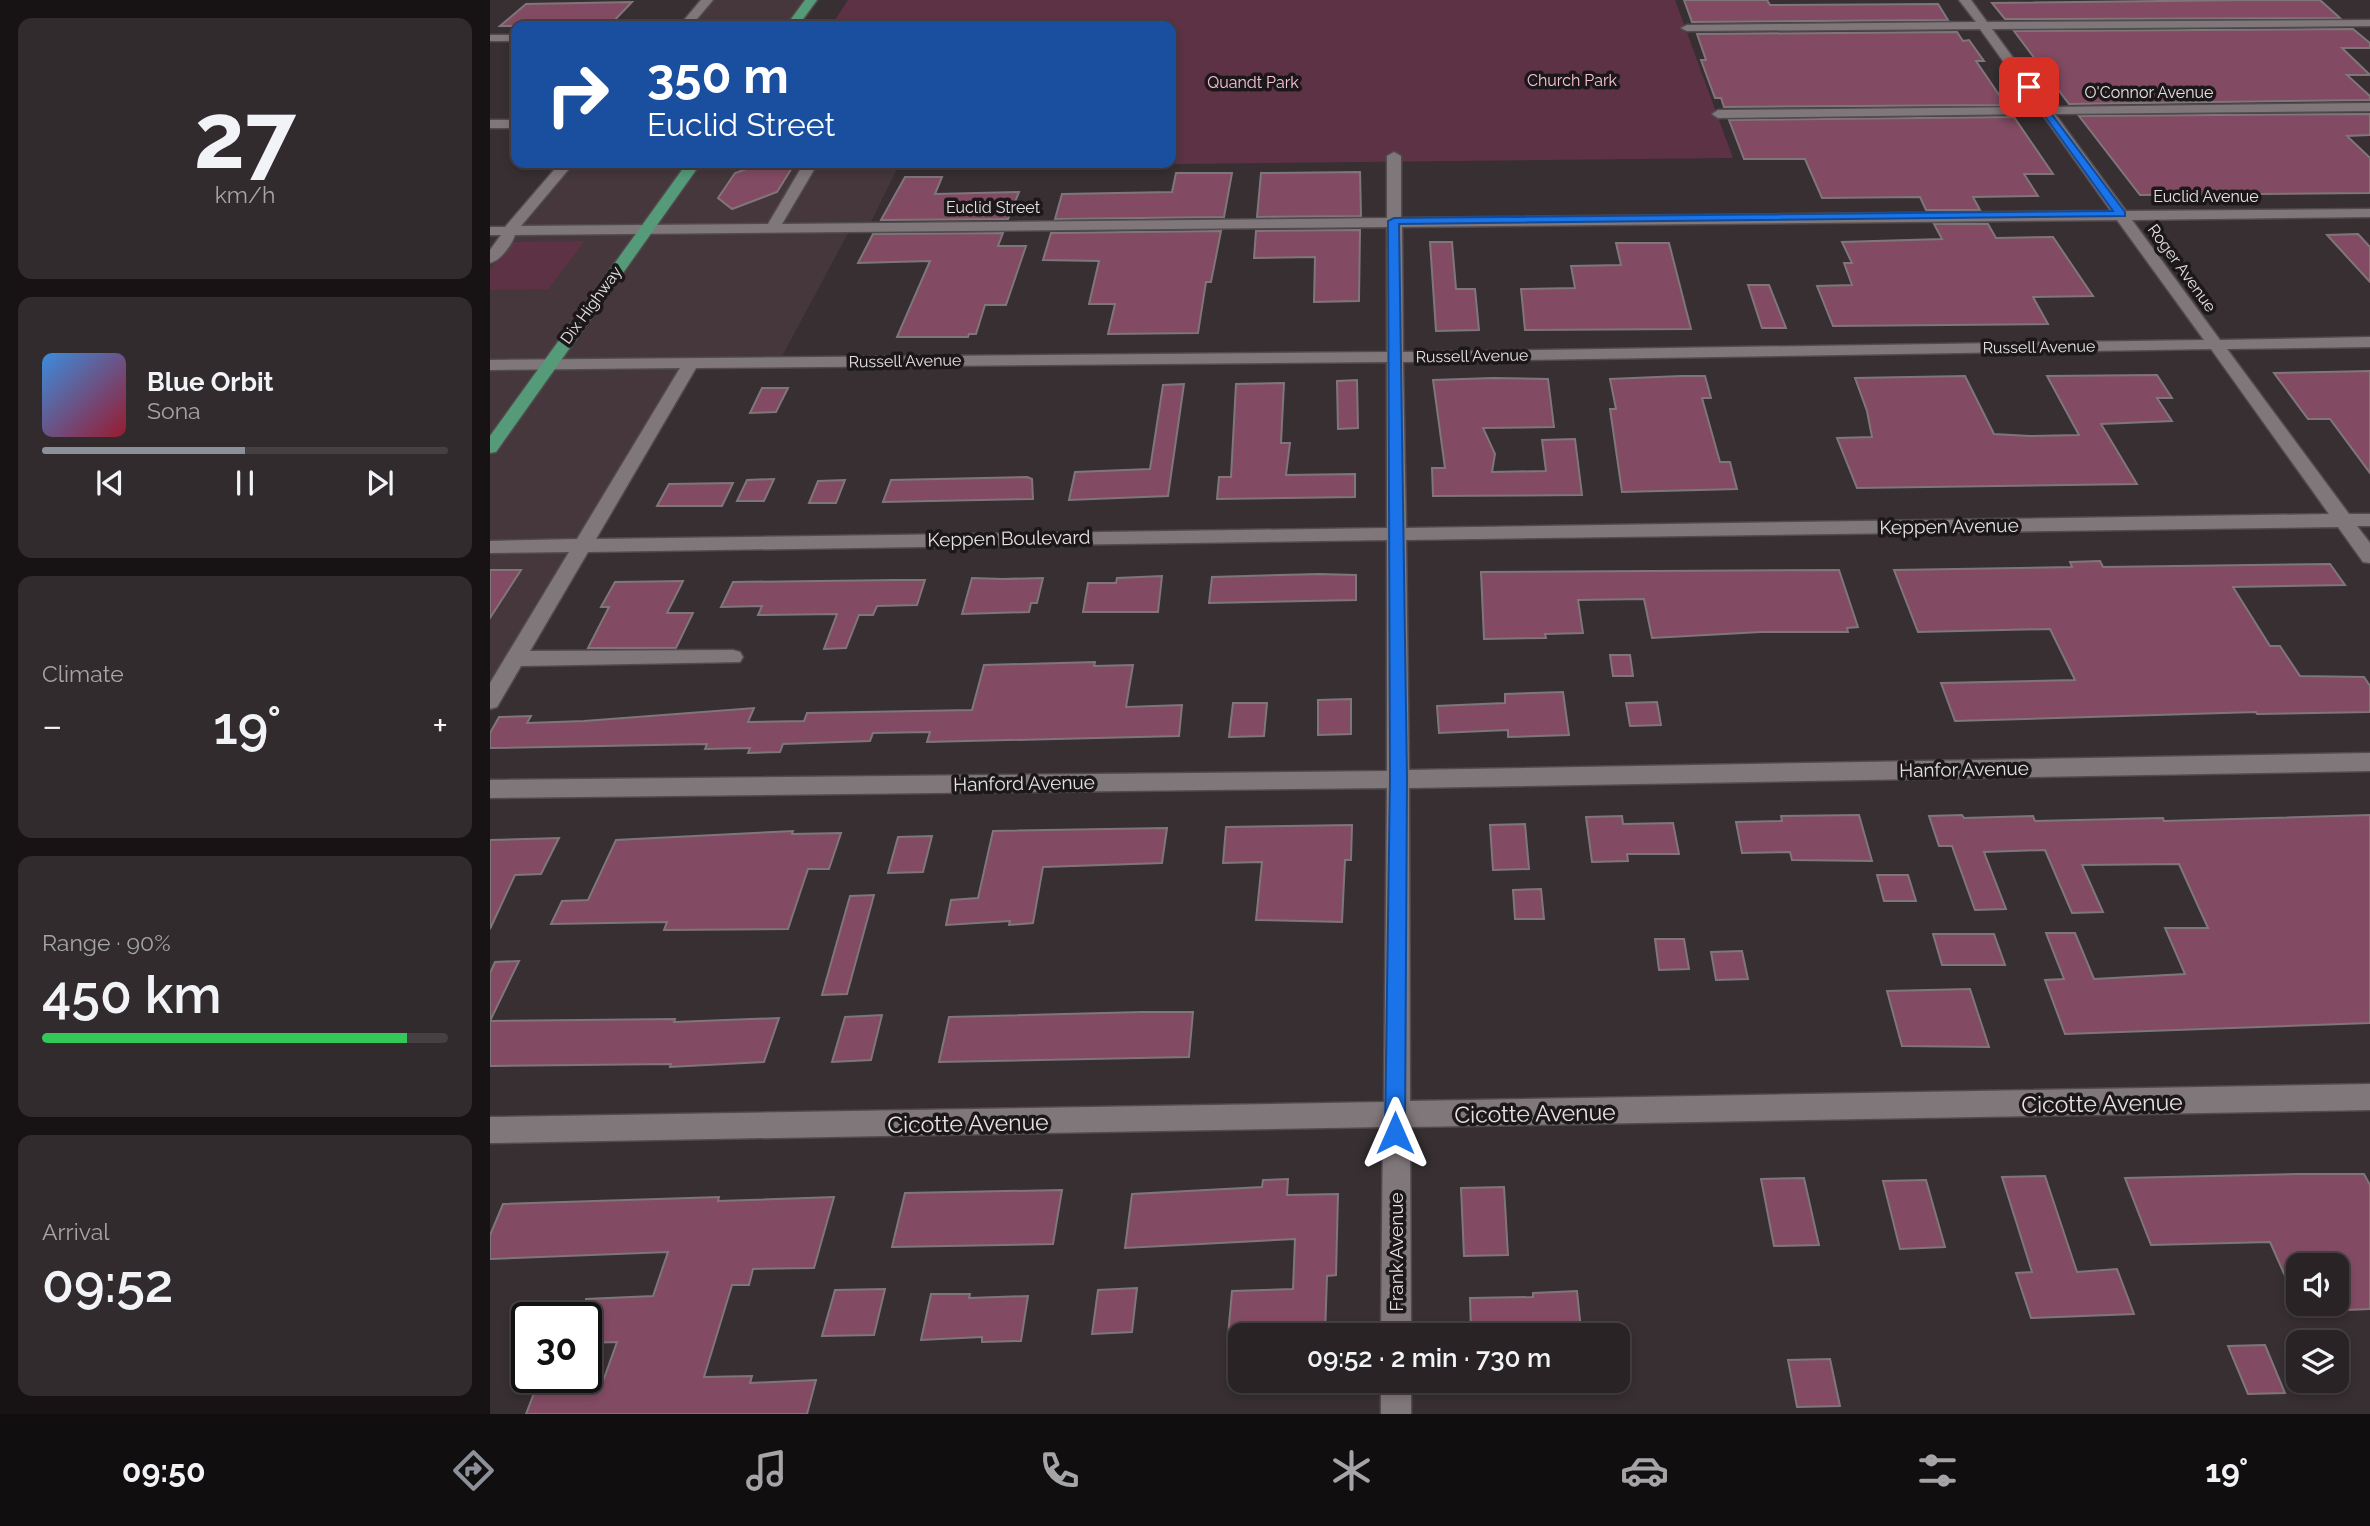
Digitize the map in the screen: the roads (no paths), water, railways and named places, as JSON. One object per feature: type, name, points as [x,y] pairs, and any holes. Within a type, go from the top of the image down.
[{"type":"main road","points":[[796,21],[811,0]]},
{"type":"main road","name":"Dix Highway","points":[[490,448],[547,364],[690,168]]},
{"type":"street","points":[[689,21],[707,0]]},
{"type":"street","name":"Roger Avenue","points":[[1965,0],[2370,557]]},
{"type":"street","points":[[1687,29],[2370,23]]},
{"type":"street","points":[[490,38],[511,38]]},
{"type":"street","name":"O'Connor Avenue","points":[[1718,114],[2370,107]]},
{"type":"street","points":[[490,124],[511,124]]},
{"type":"street","name":"Frank Avenue","points":[[1394,158],[1398,779],[1396,1323]]},
{"type":"street","points":[[490,259],[506,240],[509,231],[563,168]]},
{"type":"street","points":[[774,226],[808,168]]},
{"type":"street","name":"Euclid Avenue","points":[[1496,222],[2370,212]]},
{"type":"street","name":"Euclid Street","points":[[490,231],[774,226],[1496,222]]},
{"type":"street","name":"Russell Avenue","points":[[490,365],[1395,357],[2370,342]]},
{"type":"street","points":[[490,701],[691,363]]},
{"type":"street","name":"Keppen Avenue","points":[[1528,530],[2370,520]]},
{"type":"street","name":"Keppen Boulevard","points":[[490,547],[1528,530]]},
{"type":"street","points":[[515,659],[733,657]]},
{"type":"street","name":"Hanfor Avenue","points":[[1559,776],[2370,762]]},
{"type":"street","name":"Hanford Avenue","points":[[490,789],[1559,776]]},
{"type":"street","name":"Cicotte Avenue","points":[[490,1130],[2370,1097]]},
{"type":"street","points":[[1396,1393],[1396,1414]]},
{"type":"park label","name":"Church Park","points":[[1572,80]]},
{"type":"park label","name":"Quandt Park","points":[[1253,82]]}]
